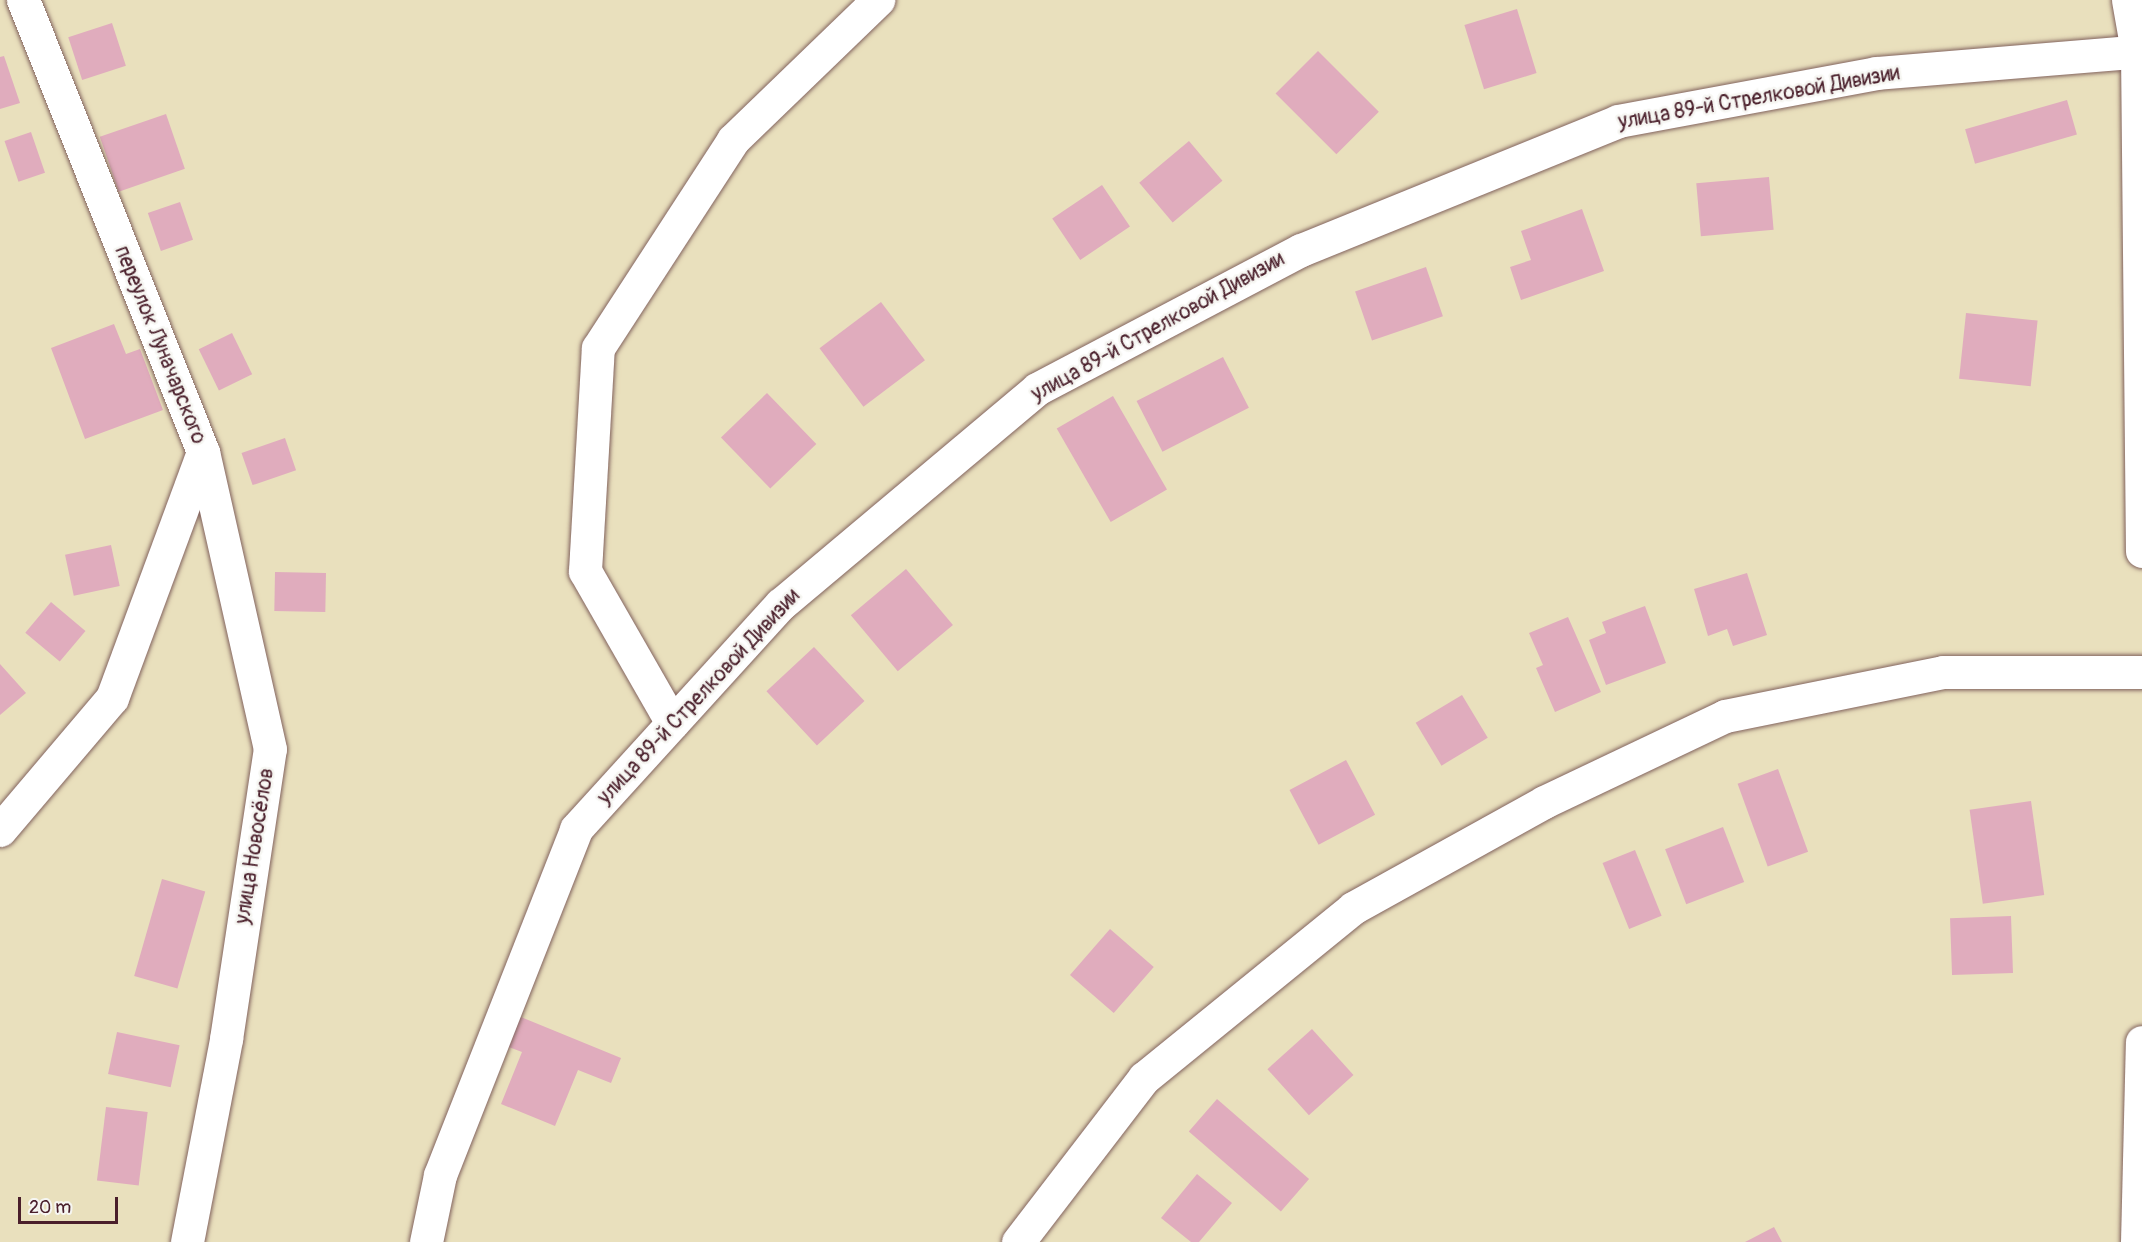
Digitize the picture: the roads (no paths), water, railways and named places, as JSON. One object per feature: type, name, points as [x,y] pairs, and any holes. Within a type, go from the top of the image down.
[{"type":"street","name":"переулок Луначарского","points":[[0,830],[112,698],[203,452],[23,0]]},
{"type":"street","points":[[672,723],[585,571],[598,348],[733,140],[878,0]]},
{"type":"street","points":[[2128,0],[2139,51],[2142,551]]},
{"type":"street","name":"улица 89-й Стрелковой Дивизии","points":[[426,1242],[440,1175],[576,829],[781,604],[1037,389],[1301,250],[1618,121],[1876,73],[2139,51]]},
{"type":"street","name":"улица Новосёлов","points":[[187,1242],[226,1039],[270,749],[203,452]]},
{"type":"street","points":[[1018,1242],[1144,1078],[1353,908],[1544,802],[1725,716],[1943,672],[2142,672]]},
{"type":"street","points":[[2137,1242],[2142,1042]]}]
